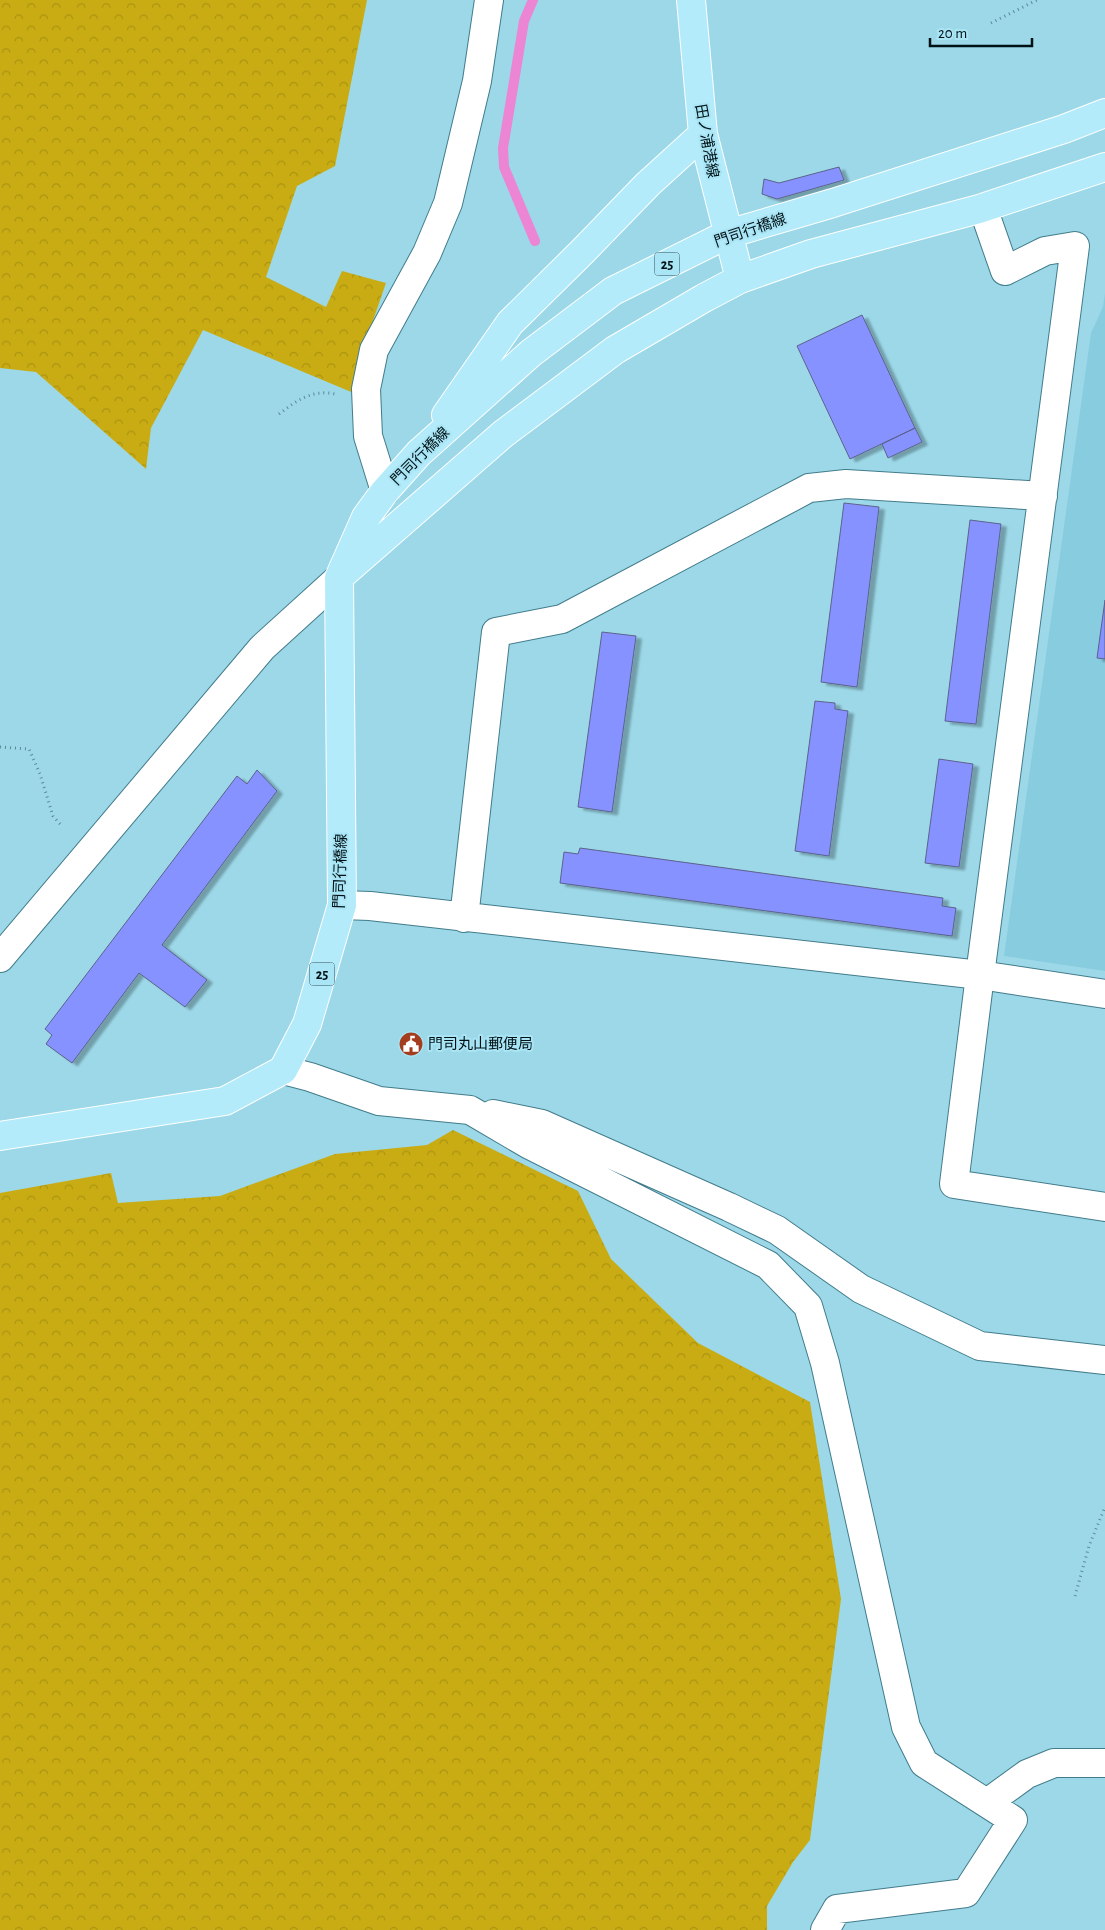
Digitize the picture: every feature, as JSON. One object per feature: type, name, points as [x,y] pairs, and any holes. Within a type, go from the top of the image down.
[{"type":"main road","name":"田ノ浦港線","points":[[691,0],[703,134],[740,279]]},
{"type":"main road","name":"門司行橋線","points":[[283,1070],[307,1024],[342,905],[339,578],[366,517],[385,491],[419,453],[531,353],[614,291],[728,234],[1064,129],[1105,113]]},
{"type":"main road","points":[[419,453],[510,323],[648,184],[703,134]]},
{"type":"main road","points":[[339,578],[503,434],[606,356],[704,298],[740,279],[810,254],[983,208],[1105,167]]},
{"type":"main road","points":[[0,1136],[225,1102],[283,1070]]},
{"type":"street","points":[[385,491],[368,436],[366,389],[374,350],[427,253],[448,203],[477,80],[489,0]]},
{"type":"street","points":[[983,208],[1005,270],[1046,251],[1075,246],[954,1184],[1105,1206]]},
{"type":"street","points":[[464,918],[496,632],[562,619],[809,488],[846,484],[1043,496]]},
{"type":"street","points":[[0,958],[262,648],[339,578]]},
{"type":"street","points":[[342,905],[370,906],[980,975],[1105,994]]},
{"type":"street","points":[[283,1070],[310,1077],[379,1101],[470,1110],[542,1124],[729,1206],[777,1230],[861,1289],[980,1346],[1105,1360]]},
{"type":"street","points":[[470,1110],[528,1144],[768,1265],[808,1306],[825,1363],[906,1727],[924,1764],[1013,1820],[966,1893],[837,1909],[826,1930]]},
{"type":"street","points":[[987,1803],[1027,1774],[1054,1763],[1105,1763]]},
{"type":"path","points":[[991,23],[1037,0]]},
{"type":"path","points":[[279,414],[310,394],[326,392],[366,400]]},
{"type":"path","points":[[0,747],[29,749],[40,774],[53,816],[60,824]]},
{"type":"path","points":[[1075,1596],[1089,1546],[1105,1507]]},
{"type":"shaded area","points":[[1105,293],[1105,971],[1004,956],[1091,333],[1103,307]]},
{"type":"green space","points":[[0,0],[367,0],[335,166],[297,186],[266,277],[326,307],[342,271],[386,283],[359,361],[356,394],[203,330],[151,428],[146,469],[36,372],[0,368]]},
{"type":"green space","points":[[453,1130],[578,1191],[611,1259],[698,1343],[810,1402],[841,1599],[810,1840],[793,1862],[767,1906],[767,1930],[0,1930],[0,1193],[111,1173],[118,1203],[220,1196],[335,1154],[427,1145]]},
{"type":"building","points":[[839,167],[844,180],[777,199],[762,194],[764,179],[779,183]]},
{"type":"building","points":[[862,315],[915,428],[850,459],[797,346]]},
{"type":"building","points":[[915,428],[922,442],[888,458],[882,444]]},
{"type":"building","points":[[844,503],[879,507],[857,687],[821,682]]},
{"type":"building","points":[[970,520],[1001,524],[976,724],[945,721]]},
{"type":"building","points":[[1105,600],[1105,659],[1097,658]]},
{"type":"building","points":[[602,632],[636,636],[612,812],[578,807]]},
{"type":"building","points":[[815,701],[835,703],[835,709],[848,711],[829,856],[795,851]]},
{"type":"building","points":[[939,759],[973,764],[959,867],[925,863]]},
{"type":"building","points":[[257,770],[277,791],[162,945],[207,980],[185,1007],[139,973],[72,1063],[46,1044],[52,1035],[45,1029],[237,776],[247,784]]},
{"type":"building","points":[[580,848],[943,898],[942,906],[956,908],[952,936],[560,883],[564,852],[578,854]]},
{"type":"waterway","points":[[533,0],[524,21],[503,148],[504,167],[535,241]]},
{"type":"place","name":"門司丸山郵便局","points":[[411,1044]]}]
